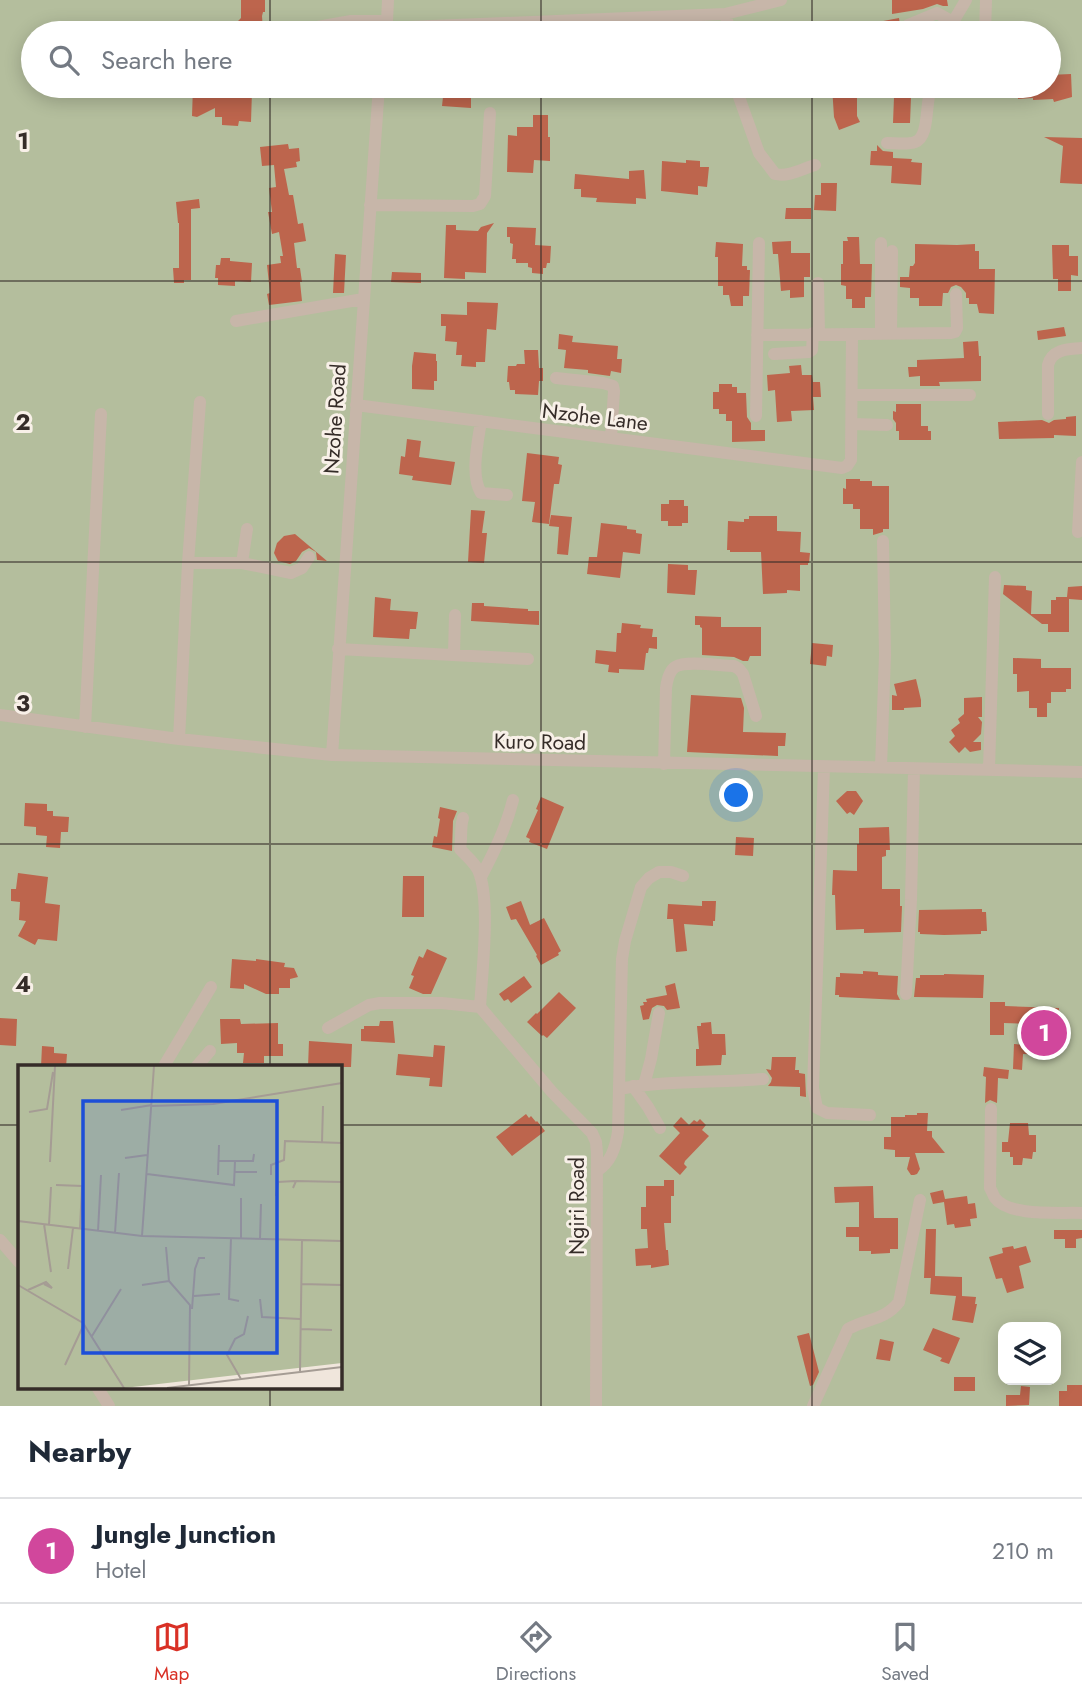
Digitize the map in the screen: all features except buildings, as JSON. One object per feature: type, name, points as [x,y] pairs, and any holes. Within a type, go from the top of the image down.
[{"type":"street","points":[[386,21],[388,0]]},
{"type":"street","points":[[542,21],[725,14],[781,0]]},
{"type":"street","points":[[954,21],[966,0]]},
{"type":"street","points":[[985,21],[986,0]]},
{"type":"street","points":[[918,21],[937,13],[951,21]]},
{"type":"street","points":[[725,14],[727,21]]},
{"type":"street","name":"Nzohe Road","points":[[332,755],[378,98]]},
{"type":"street","points":[[739,98],[759,153],[775,174],[789,174],[815,165]]},
{"type":"street","points":[[887,144],[915,143],[921,139],[925,131],[927,98]]},
{"type":"street","points":[[370,205],[480,204],[485,196],[490,113]]},
{"type":"street","points":[[756,416],[759,243]]},
{"type":"street","points":[[881,243],[886,334]]},
{"type":"street","points":[[886,334],[892,251]]},
{"type":"street","points":[[774,354],[812,350],[816,333],[818,283]]},
{"type":"street","points":[[757,335],[951,333],[957,328],[956,293]]},
{"type":"street","points":[[236,321],[363,299]]},
{"type":"street","points":[[852,334],[852,424],[887,425]]},
{"type":"street","points":[[1048,414],[1050,358],[1065,349],[1082,348]]},
{"type":"street","points":[[556,378],[613,386],[611,438]]},
{"type":"street","points":[[852,395],[970,395]]},
{"type":"street","points":[[179,739],[200,402]]},
{"type":"street","name":"Nzohe Lane","points":[[356,405],[842,468],[851,460],[852,424]]},
{"type":"street","points":[[85,727],[101,414]]},
{"type":"street","points":[[481,421],[475,475],[477,486],[481,493],[507,495]]},
{"type":"street","points":[[1078,532],[1082,462]]},
{"type":"street","points":[[242,563],[247,529]]},
{"type":"street","points":[[881,767],[885,655],[883,541]]},
{"type":"street","points":[[188,563],[242,563],[291,573],[302,568],[309,557]]},
{"type":"street","points":[[989,769],[995,577]]},
{"type":"street","points":[[454,654],[455,615]]},
{"type":"street","points":[[338,649],[528,659]]},
{"type":"street","points":[[664,764],[666,688],[668,676],[676,667],[688,664],[734,666],[739,669],[756,716]]},
{"type":"street","name":"Kuro Road","points":[[0,715],[179,739],[332,755],[1082,772]]},
{"type":"street","points":[[824,767],[813,1088],[815,1104],[827,1113],[870,1115]]},
{"type":"street","points":[[906,994],[914,769]]},
{"type":"street","points":[[481,877],[508,821],[513,800]]},
{"type":"street","points":[[328,1028],[369,1005],[380,1003],[442,1003],[480,1007],[485,914],[483,885],[477,867],[460,849],[463,818]]},
{"type":"street","points":[[597,1171],[606,1165],[614,1152],[618,1132],[622,959],[625,940],[642,887],[649,878],[659,873],[682,876]]},
{"type":"street","points":[[165,1065],[211,987]]},
{"type":"street","name":"Ngiri Road","points":[[480,1007],[552,1093],[592,1133],[596,1142],[596,1406]]},
{"type":"street","points":[[638,1086],[651,1059],[659,1013]]},
{"type":"street","points":[[198,1065],[210,1051]]},
{"type":"street","points":[[619,1089],[763,1079]]},
{"type":"street","points":[[638,1086],[660,1128]]},
{"type":"street","points":[[991,1109],[990,1188],[993,1197],[1001,1204],[1018,1211],[1082,1213]]},
{"type":"street","points":[[813,1406],[848,1329],[888,1314],[899,1302],[920,1200]]},
{"type":"street","points":[[0,1260],[4,1244]]},
{"type":"street","points":[[4,1244],[18,1261]]},
{"type":"street","points":[[98,1388],[109,1406]]},
{"type":"green space","points":[[0,0],[1082,0],[1082,1406],[0,1406]]},
{"type":"place","name":"Jungle Junction","points":[[1044,1033]]}]
